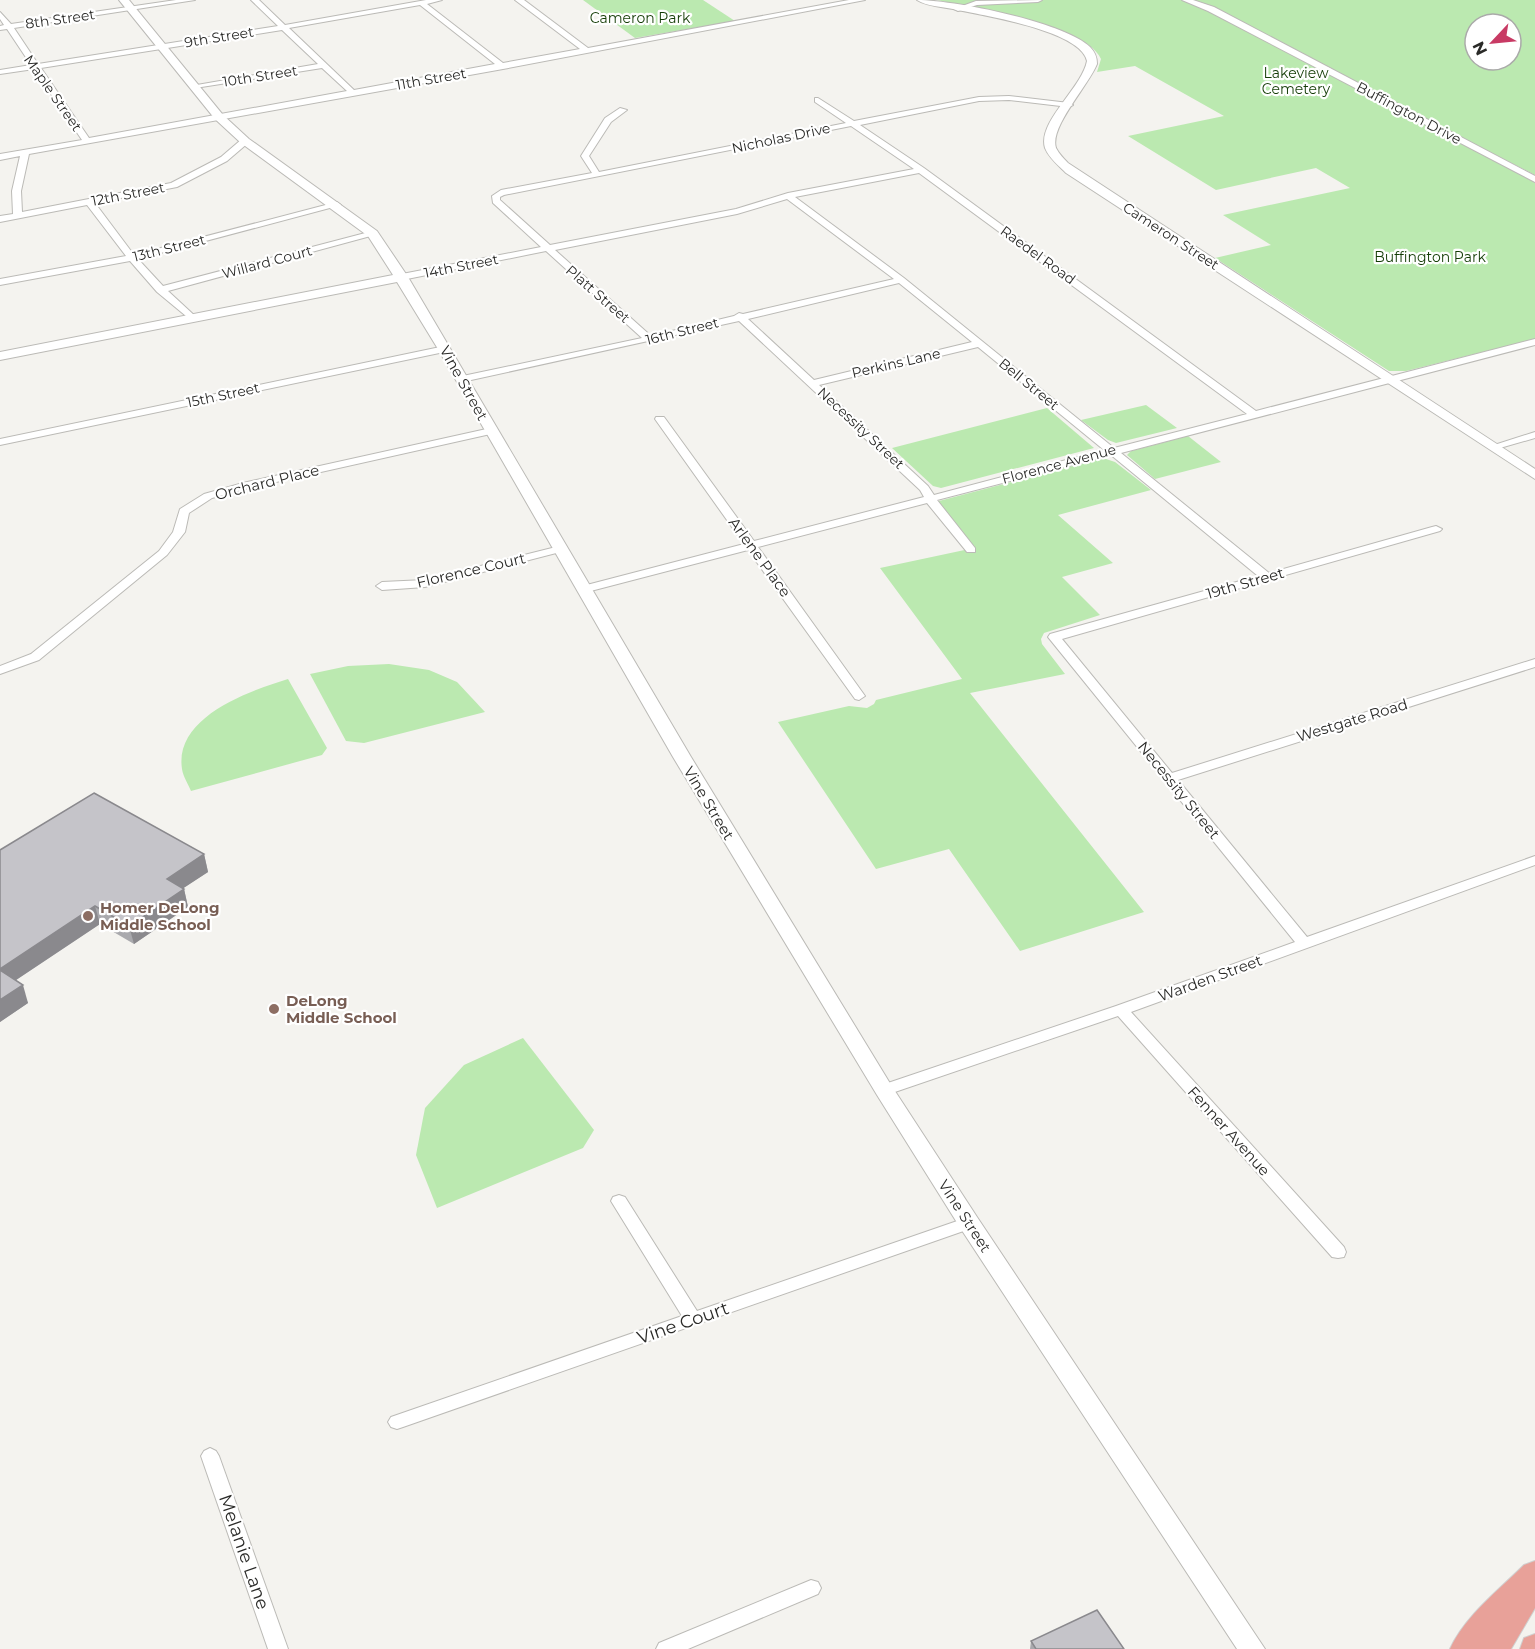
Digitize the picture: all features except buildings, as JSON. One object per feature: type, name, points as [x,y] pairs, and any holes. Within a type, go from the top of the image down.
[{"type":"main road","points":[[1465,1649],[1482,1628],[1535,1574]]},
{"type":"main road","points":[[1494,1649],[1535,1582]]},
{"type":"street","name":"Vine Street","points":[[124,0],[219,117],[245,141],[337,205],[373,234],[446,349],[491,431],[682,757],[884,1090],[969,1224],[1252,1649]]},
{"type":"street","name":"8th Street","points":[[4,28],[191,0]]},
{"type":"street","points":[[255,0],[353,93]]},
{"type":"street","name":"9th Street","points":[[0,72],[438,0]]},
{"type":"street","points":[[519,0],[586,50]]},
{"type":"street","name":"11th Street","points":[[0,157],[861,0]]},
{"type":"street","name":"Cameron Street","points":[[922,0],[1052,31],[1084,46],[1089,52],[1092,64],[1053,128],[1050,146],[1057,159],[1070,171],[1535,475]]},
{"type":"street","points":[[958,9],[976,3],[1038,0]]},
{"type":"street","name":"Buffington Drive","points":[[1186,0],[1211,9],[1535,179]]},
{"type":"street","points":[[422,3],[503,67]]},
{"type":"street","name":"Maple Street","points":[[0,14],[4,28],[87,141]]},
{"type":"street","name":"10th Street","points":[[195,86],[324,65]]},
{"type":"street","name":"Nicholas Drive","points":[[496,196],[501,193],[852,123],[993,98],[1069,105]]},
{"type":"street","name":"Raedel Road","points":[[818,100],[921,170],[1255,415]]},
{"type":"street","points":[[597,175],[585,156],[608,120],[623,110]]},
{"type":"street","name":"12th Street","points":[[0,219],[174,185],[224,159],[245,141]]},
{"type":"street","points":[[18,215],[15,200],[25,153]]},
{"type":"street","name":"14th Street","points":[[0,356],[737,211],[788,196],[921,170]]},
{"type":"street","name":"Platt Street","points":[[496,196],[496,201],[502,207],[649,339]]},
{"type":"street","name":"Bell Street","points":[[788,196],[901,280],[1267,577]]},
{"type":"street","points":[[90,202],[132,258],[160,290],[192,318]]},
{"type":"street","name":"13th Street","points":[[0,282],[132,258],[337,205]]},
{"type":"street","name":"Willard Court","points":[[160,290],[373,234]]},
{"type":"street","name":"16th Street","points":[[462,379],[649,339],[739,316],[901,280]]},
{"type":"street","name":"Necessity Street","points":[[739,316],[924,488],[970,550]]},
{"type":"street","name":"Florence Avenue","points":[[583,589],[1535,342]]},
{"type":"street","name":"Perkins Lane","points":[[813,383],[978,344]]},
{"type":"street","name":"15th Street","points":[[0,442],[446,349]]},
{"type":"street","name":"Arlene Place","points":[[660,419],[859,696]]},
{"type":"street","name":"Orchard Place","points":[[0,670],[35,657],[164,553],[179,532],[184,511],[208,496],[243,486],[491,431]]},
{"type":"street","points":[[1493,447],[1535,435]]},
{"type":"street","name":"19th Street","points":[[1054,637],[1436,529]]},
{"type":"street","name":"Florence Court","points":[[382,586],[426,583],[560,549]]},
{"type":"street","name":"Necessity Street","points":[[1054,637],[1305,944]]},
{"type":"street","name":"Westgate Road","points":[[1169,778],[1535,663]]},
{"type":"street","name":"Warden Street","points":[[884,1090],[1121,1010],[1535,860]]},
{"type":"street","name":"Fenner Avenue","points":[[1121,1010],[1338,1252]]},
{"type":"street","points":[[619,1201],[693,1319]]},
{"type":"street","name":"Vine Court","points":[[397,1422],[969,1224]]},
{"type":"street","name":"Melanie Lane","points":[[210,1456],[278,1649]]},
{"type":"street","points":[[666,1649],[811,1588]]},
{"type":"green space","name":"Cameron Park","points":[[583,0],[703,0],[735,21],[635,38]]},
{"type":"green space","points":[[937,0],[1535,0],[1535,175],[1451,132],[1535,183],[1535,339],[1406,371],[1389,371],[1215,258],[1271,245],[1223,215],[1350,188],[1316,168],[1216,190],[1128,136],[1224,116],[1135,66],[1097,72],[1101,59],[1091,47],[1074,36],[1052,27],[1001,13]]},
{"type":"green space","points":[[1146,405],[1177,428],[1116,443],[1108,440],[1081,420]]},
{"type":"green space","points":[[1047,408],[1094,448],[941,488],[933,486],[892,448]]},
{"type":"green space","points":[[1188,436],[1221,462],[1155,479],[1127,455],[1131,451]]},
{"type":"green space","points":[[1103,458],[1115,462],[1151,490],[1058,515],[1113,563],[1062,577],[1100,615],[1044,633],[1041,639],[1042,644],[1065,674],[970,693],[1144,912],[1020,951],[949,849],[876,869],[778,722],[849,706],[867,708],[876,700],[962,679],[880,568],[974,548],[939,501]]},
{"type":"green space","points":[[389,664],[429,670],[457,682],[485,712],[364,743],[346,741],[310,674],[348,666]]},
{"type":"green space","points":[[288,679],[327,748],[322,755],[191,791],[182,769],[183,751],[190,735],[202,721],[235,699]]},
{"type":"green space","points":[[523,1038],[594,1130],[583,1148],[437,1208],[416,1155],[425,1108],[464,1065]]},
{"type":"place","name":"Homer DeLong Middle School","points":[[88,916]]},
{"type":"place","name":"DeLong Middle School","points":[[274,1009]]},
{"type":"park label","name":"Lakeview Cemetery","points":[[1296,82]]},
{"type":"park label","name":"Buffington Park","points":[[1430,257]]}]
